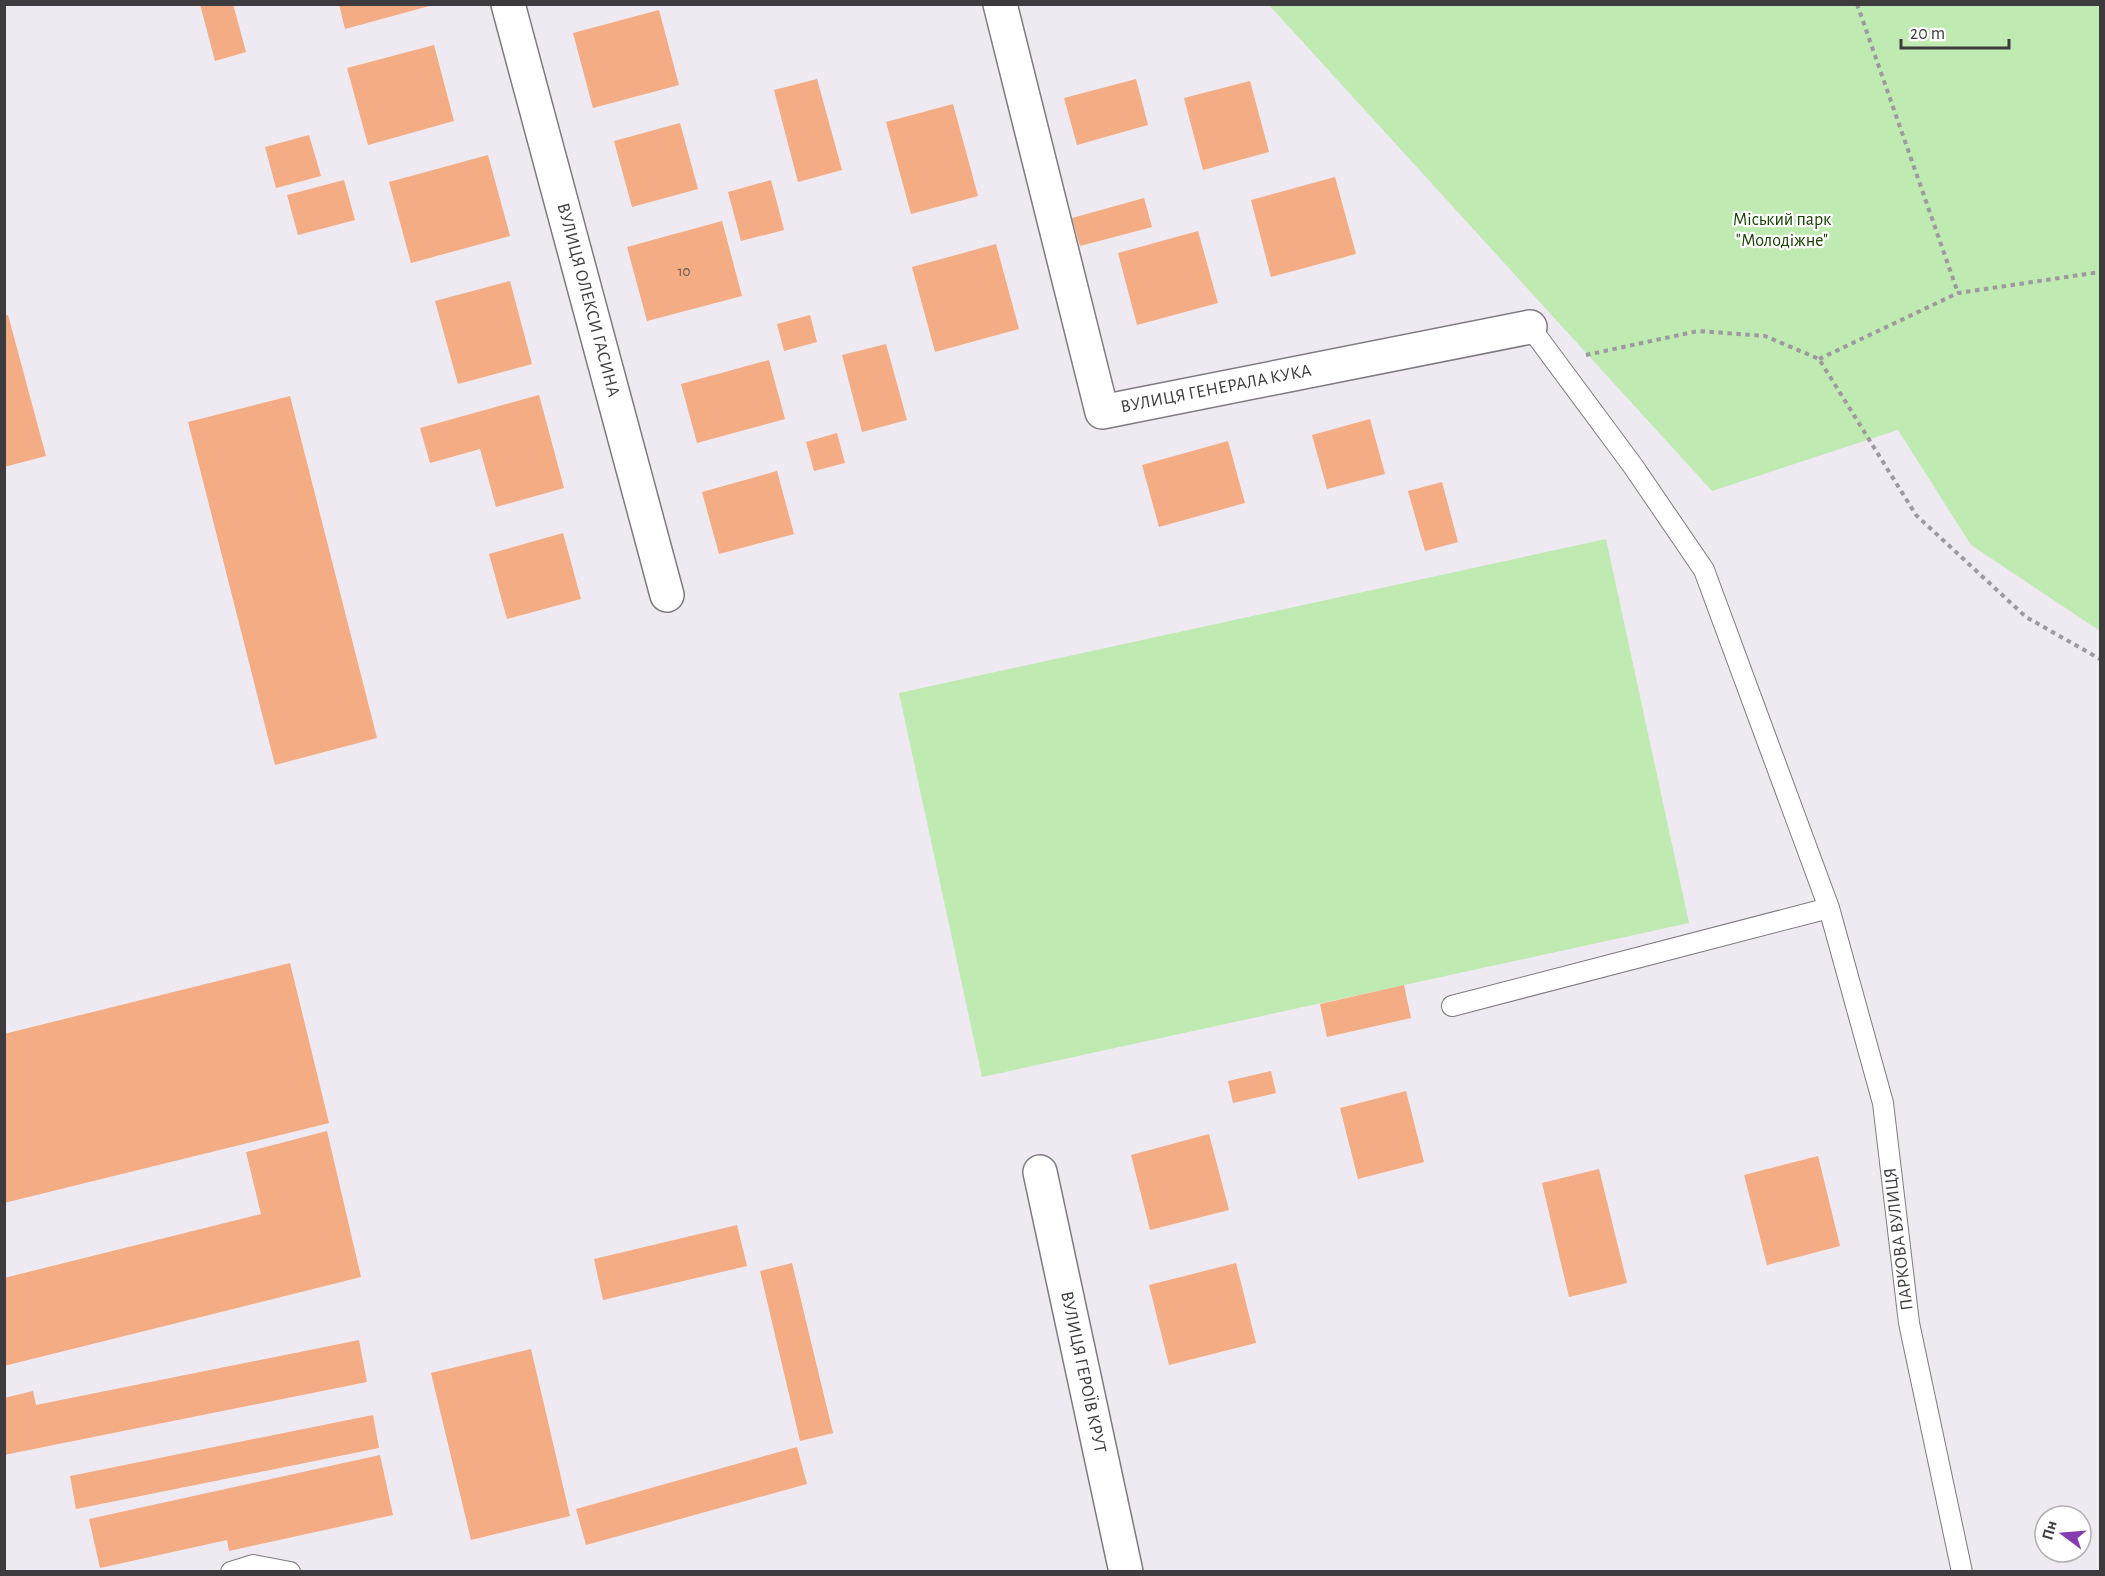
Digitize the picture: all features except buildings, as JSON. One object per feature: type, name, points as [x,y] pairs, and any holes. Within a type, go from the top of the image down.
[{"type":"street","name":"ВУЛИЦЯ ОЛЕКСИ ГАСИНА","points":[[508,4],[667,595]]},
{"type":"street","name":"ВУЛИЦЯ ГЕНЕРАЛА КУКА","points":[[1000,4],[1102,412],[1530,327]]},
{"type":"street","name":"ВУЛИЦЯ ГЕРОЇВ КРУТ","points":[[1040,1172],[1126,1572]]},
{"type":"lane","name":"ПАРКОВА ВУЛИЦЯ","points":[[1530,327],[1704,570],[1829,908],[1883,1103],[1909,1323],[1962,1572]]},
{"type":"lane","points":[[1452,1006],[1829,908]]},
{"type":"lane","points":[[231,1572],[253,1564],[290,1572]]},
{"type":"path","points":[[1857,4],[1958,293]]},
{"type":"path","points":[[1819,359],[1958,293],[2100,272]]},
{"type":"path","points":[[1556,362],[1698,331],[1765,336],[1819,359],[1916,515],[2026,617],[2100,659]]},
{"type":"green space","name":"Міський парк \"Молодіжне\"","points":[[1269,5],[2100,5],[2100,631],[1971,545],[1898,430],[1712,491]]},
{"type":"green space","points":[[1606,539],[1689,923],[982,1077],[899,693]]}]
